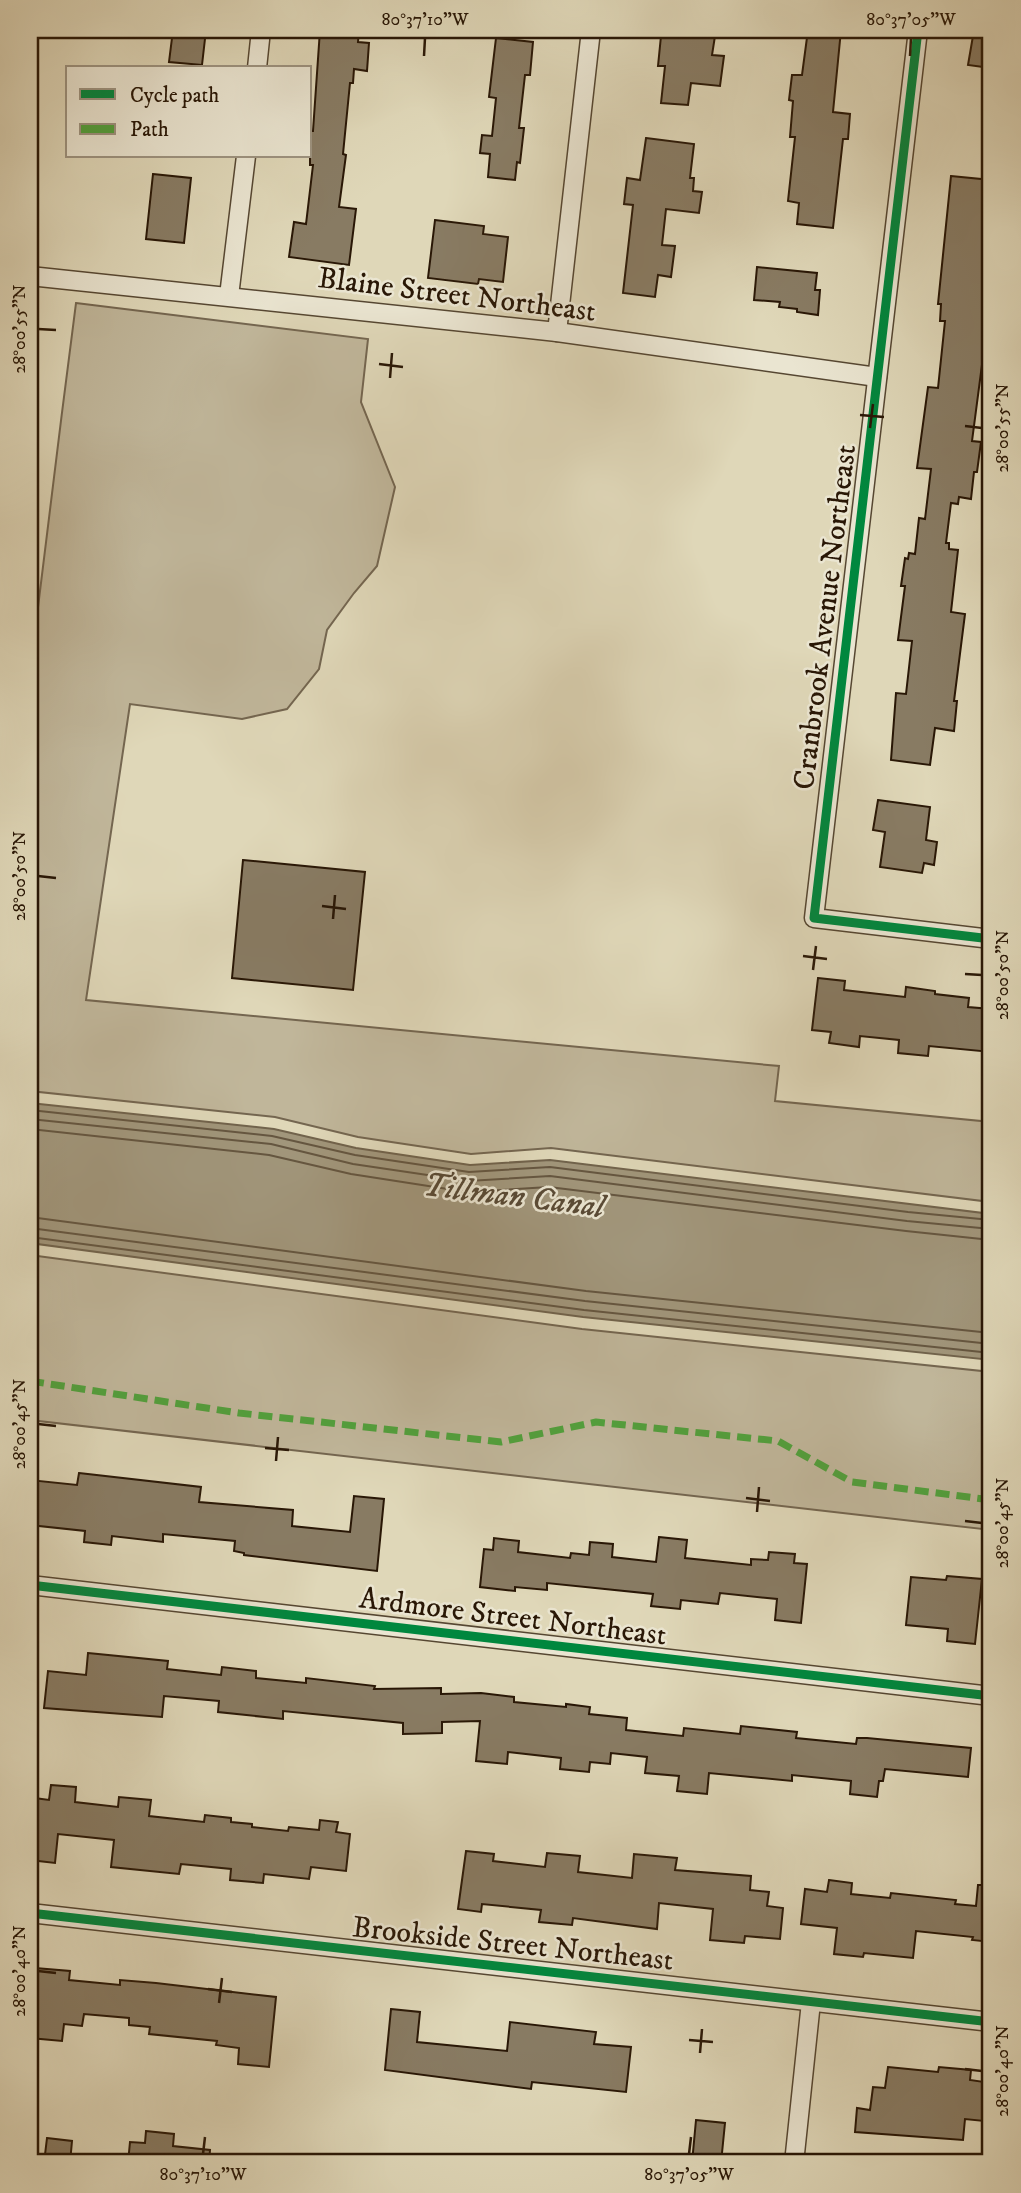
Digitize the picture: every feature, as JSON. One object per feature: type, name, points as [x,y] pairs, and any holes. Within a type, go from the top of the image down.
[{"type":"street","points":[[257,66],[261,30]]},
{"type":"street","points":[[557,332],[592,30]]},
{"type":"street","name":"Cranbrook Avenue Northeast","points":[[918,30],[814,918],[991,939]]},
{"type":"street","points":[[229,296],[246,158]]},
{"type":"street","name":"Blaine Street Northeast","points":[[30,276],[557,332],[877,377]]},
{"type":"street","name":"Ardmore Street Northeast","points":[[30,1585],[991,1696]]},
{"type":"street","name":"Brookside Street Northeast","points":[[30,1913],[991,2022]]},
{"type":"street","points":[[794,2163],[811,2002]]},
{"type":"shaded area","points":[[76,303],[368,339],[361,402],[395,487],[377,566],[327,630],[319,669],[287,709],[242,719],[130,704],[86,1000],[779,1066],[775,1101],[991,1122],[991,1202],[551,1148],[471,1154],[358,1137],[275,1117],[30,1091],[29,686]]},
{"type":"shaded area","points":[[30,1255],[582,1329],[991,1372],[991,1530],[30,1420]]},
{"type":"water","name":"Tillman Canal","points":[[30,1103],[274,1129],[356,1148],[470,1165],[550,1160],[991,1214],[991,1360],[583,1317],[30,1243]]},
{"type":"building","points":[[173,30],[206,30],[202,65],[169,62]]},
{"type":"building","points":[[320,30],[359,30],[358,42],[369,43],[367,71],[354,69],[353,83],[350,83],[343,154],[346,155],[339,207],[356,209],[349,265],[289,257],[294,222],[306,224],[313,165],[310,165],[310,158]]},
{"type":"building","points":[[668,30],[703,30],[702,34],[715,36],[712,55],[724,56],[720,86],[691,83],[688,105],[661,103],[665,66],[658,66],[661,36],[667,36]]},
{"type":"building","points":[[808,30],[841,30],[833,112],[850,114],[848,139],[843,139],[833,228],[797,224],[799,203],[788,201],[795,137],[790,137],[793,101],[789,100],[792,75],[802,75]]},
{"type":"building","points":[[974,30],[991,30],[991,68],[968,65]]},
{"type":"building","points":[[496,38],[533,42],[530,75],[525,75],[519,128],[524,128],[515,180],[488,177],[490,154],[480,153],[482,135],[492,136],[496,98],[489,97]]},
{"type":"building","points":[[646,138],[694,144],[690,178],[694,178],[693,191],[702,192],[699,213],[666,209],[662,245],[675,246],[671,277],[658,275],[655,297],[623,293],[633,205],[624,204],[627,178],[640,180]]},
{"type":"building","points":[[153,174],[191,178],[184,243],[146,239]]},
{"type":"building","points":[[951,176],[991,180],[991,231],[988,230],[984,271],[990,272],[988,284],[991,284],[991,296],[972,441],[981,442],[977,472],[974,472],[971,499],[959,497],[958,504],[951,503],[946,543],[949,543],[949,549],[958,550],[951,612],[965,614],[954,701],[957,701],[954,731],[935,728],[930,765],[891,760],[896,693],[906,694],[912,641],[898,640],[905,586],[901,586],[905,558],[908,559],[909,553],[915,554],[919,518],[925,519],[931,469],[917,468],[928,387],[938,388],[945,321],[940,321],[941,304],[938,304]]},
{"type":"building","points":[[435,220],[484,226],[483,234],[508,237],[503,282],[479,279],[478,284],[428,278]]},
{"type":"building","points":[[757,267],[817,273],[815,290],[820,290],[818,315],[779,307],[780,302],[754,300]]},
{"type":"building","points":[[878,800],[930,807],[926,840],[937,842],[934,865],[924,863],[922,873],[880,867],[885,832],[873,830]]},
{"type":"building","points":[[243,860],[365,872],[353,990],[232,978]]},
{"type":"building","points":[[818,978],[845,981],[844,990],[905,997],[906,987],[969,998],[968,1007],[991,1009],[991,1052],[929,1046],[928,1056],[898,1053],[899,1040],[860,1036],[859,1047],[829,1043],[831,1032],[812,1030]]},
{"type":"building","points":[[79,1473],[201,1487],[199,1502],[293,1510],[292,1526],[350,1532],[354,1496],[384,1499],[377,1571],[244,1555],[234,1551],[235,1541],[163,1534],[163,1542],[112,1536],[111,1545],[84,1542],[85,1531],[30,1525],[30,1480],[77,1485]]},
{"type":"building","points":[[659,1537],[687,1540],[685,1558],[751,1565],[751,1559],[768,1560],[769,1552],[795,1554],[794,1563],[807,1564],[801,1623],[775,1620],[777,1599],[720,1593],[718,1604],[681,1600],[680,1609],[651,1606],[653,1594],[547,1583],[547,1590],[515,1587],[515,1591],[480,1587],[484,1549],[493,1550],[494,1538],[519,1541],[518,1552],[570,1558],[571,1553],[589,1555],[590,1542],[613,1544],[612,1557],[656,1562]]},
{"type":"building","points":[[947,1576],[982,1579],[975,1644],[947,1641],[948,1629],[906,1625],[911,1577],[946,1580]]},
{"type":"building","points":[[88,1653],[168,1661],[167,1669],[221,1675],[222,1667],[256,1671],[256,1678],[306,1683],[306,1678],[375,1686],[374,1689],[441,1688],[441,1694],[481,1693],[514,1697],[514,1702],[590,1707],[589,1714],[627,1718],[626,1730],[683,1736],[684,1728],[740,1734],[741,1726],[797,1732],[796,1738],[856,1744],[857,1738],[867,1738],[971,1748],[968,1777],[885,1769],[883,1781],[879,1781],[877,1797],[850,1794],[851,1781],[792,1775],[792,1781],[709,1773],[707,1794],[677,1791],[679,1776],[645,1773],[647,1757],[611,1753],[610,1764],[590,1762],[589,1772],[560,1769],[561,1758],[508,1752],[507,1764],[476,1761],[480,1721],[442,1722],[442,1733],[403,1734],[403,1723],[283,1711],[283,1719],[218,1712],[219,1701],[164,1696],[162,1717],[44,1708],[48,1671],[86,1675]]},
{"type":"building","points":[[51,1785],[76,1787],[75,1802],[118,1807],[119,1797],[151,1800],[149,1816],[204,1822],[205,1815],[231,1818],[231,1822],[252,1824],[252,1827],[288,1831],[289,1827],[319,1830],[320,1820],[338,1822],[336,1832],[350,1834],[346,1871],[311,1867],[309,1879],[264,1874],[263,1883],[230,1880],[231,1869],[181,1864],[179,1874],[111,1867],[114,1840],[58,1834],[55,1863],[30,1860],[34,1798],[49,1800]]},
{"type":"building","points":[[466,1851],[494,1854],[493,1861],[545,1867],[547,1853],[580,1856],[578,1872],[632,1878],[634,1854],[677,1858],[675,1870],[751,1876],[750,1890],[769,1892],[767,1906],[783,1908],[780,1939],[745,1936],[744,1943],[710,1940],[713,1909],[659,1903],[657,1929],[573,1918],[572,1925],[539,1922],[541,1910],[482,1904],[481,1912],[458,1909]]},
{"type":"building","points":[[829,1880],[852,1883],[851,1894],[890,1898],[891,1893],[956,1900],[955,1904],[976,1906],[978,1885],[991,1885],[991,1942],[972,1940],[973,1937],[916,1931],[913,1958],[864,1953],[863,1957],[834,1954],[837,1928],[801,1924],[805,1889],[827,1892]]},
{"type":"building","points":[[35,1968],[70,1971],[69,1980],[120,1985],[120,1980],[276,1997],[269,2067],[238,2064],[239,2048],[216,2045],[217,2041],[149,2034],[150,2027],[129,2025],[129,2018],[84,2014],[82,2026],[64,2024],[62,2041],[30,2038]]},
{"type":"building","points":[[391,2009],[420,2012],[417,2042],[507,2051],[510,2022],[596,2032],[594,2044],[631,2047],[626,2092],[532,2082],[531,2089],[385,2070]]},
{"type":"building","points":[[888,2067],[938,2072],[939,2067],[971,2070],[970,2080],[991,2083],[991,2112],[985,2111],[984,2121],[965,2119],[963,2140],[855,2132],[857,2108],[870,2110],[873,2087],[885,2088]]},
{"type":"building","points":[[696,2120],[725,2123],[721,2163],[692,2163]]},
{"type":"building","points":[[146,2131],[174,2134],[173,2146],[210,2150],[209,2163],[128,2163],[130,2142],[145,2143]]},
{"type":"building","points":[[47,2138],[72,2141],[70,2163],[44,2163]]},
{"type":"marked path","points":[[30,1381],[239,1413],[501,1442],[596,1422],[778,1441],[852,1482],[991,1500]]},
{"type":"cycle path","points":[[918,30],[814,918],[991,939]]},
{"type":"cycle path","points":[[30,1585],[991,1696]]},
{"type":"cycle path","points":[[30,1913],[991,2022]]}]
